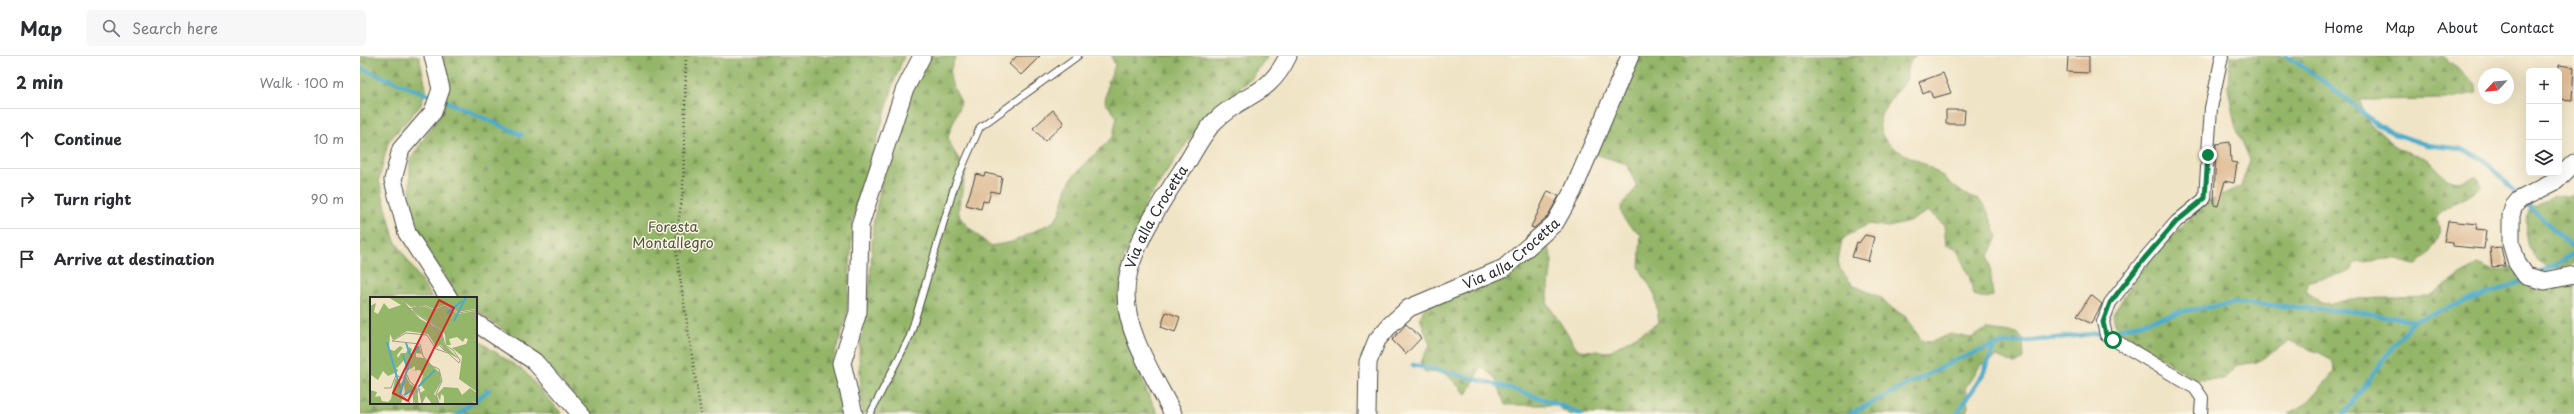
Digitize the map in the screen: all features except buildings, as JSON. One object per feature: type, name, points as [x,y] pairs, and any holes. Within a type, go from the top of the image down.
[{"type":"street","points":[[433,56],[441,89],[433,112],[400,149],[393,180],[407,233],[447,297]]},
{"type":"street","points":[[854,414],[842,363],[858,312],[860,225],[904,91],[922,56]]},
{"type":"street","name":"Via alla Crocetta","points":[[1173,414],[1135,336],[1129,316],[1126,293],[1130,266],[1156,209],[1206,132],[1230,109],[1263,90],[1274,80],[1288,56]]},
{"type":"street","name":"Via alla Crocetta","points":[[1367,414],[1368,362],[1377,340],[1391,324],[1409,308],[1504,268],[1555,223],[1573,191],[1630,56]]},
{"type":"street","points":[[2201,414],[2202,398],[2195,388],[2106,335],[2103,322],[2110,303],[2144,259],[2176,222],[2205,198],[2211,108],[2222,56]]},
{"type":"street","points":[[2574,163],[2556,181],[2519,200],[2514,206],[2511,224],[2514,254],[2526,276],[2545,281],[2574,275]]},
{"type":"street","points":[[477,324],[534,361],[581,414]]},
{"type":"lane","points":[[870,414],[910,336],[955,184],[980,128],[1078,56]]},
{"type":"path","points":[[686,56],[683,191],[675,245],[701,414]]},
{"type":"green space","points":[[360,56],[419,56],[426,88],[421,105],[388,142],[379,180],[394,239],[431,297],[370,297],[370,404],[477,404],[477,340],[525,372],[562,414],[360,414]]},
{"type":"green space","name":"Foresta Montallegro","points":[[443,56],[904,56],[895,79],[853,221],[847,316],[833,360],[842,414],[588,414],[544,361],[477,311],[477,297],[458,297],[456,295],[420,236],[410,200],[410,160],[443,110],[447,81]]},
{"type":"green space","points":[[928,56],[956,56],[950,75],[961,102],[948,136],[949,143],[966,171],[959,213],[961,219],[990,246],[1012,242],[1053,222],[1060,212],[1067,187],[1073,176],[1113,136],[1117,117],[1105,102],[1108,83],[1115,65],[1111,56],[1268,56],[1253,77],[1205,119],[1192,135],[1145,204],[1137,231],[1123,260],[1118,306],[1123,327],[1147,392],[1158,414],[862,414],[859,353],[870,284],[873,225],[885,165],[913,86]]},
{"type":"green space","points":[[1636,56],[1916,56],[1908,66],[1907,79],[1891,99],[1881,115],[1880,129],[1883,137],[1897,150],[1931,168],[1960,191],[1979,200],[1984,205],[1998,237],[1989,256],[1993,296],[1984,298],[1974,295],[1969,276],[1956,248],[1946,245],[1944,225],[1928,211],[1909,222],[1888,227],[1869,224],[1851,233],[1842,240],[1838,260],[1840,269],[1853,285],[1882,298],[1888,306],[1906,317],[1922,341],[1932,342],[1950,334],[1971,338],[1988,329],[2018,333],[2023,340],[2024,359],[2015,364],[1997,356],[1980,366],[1965,388],[1968,407],[1965,414],[1569,414],[1556,405],[1505,405],[1496,379],[1481,366],[1467,395],[1445,373],[1425,372],[1420,363],[1430,345],[1420,318],[1424,309],[1547,238],[1552,261],[1547,303],[1578,350],[1608,352],[1659,323],[1655,295],[1639,267],[1641,234],[1626,222],[1621,211],[1621,206],[1637,187],[1627,164],[1595,154]]},
{"type":"green space","points":[[2230,56],[2443,56],[2476,84],[2476,93],[2447,99],[2359,100],[2369,123],[2399,149],[2428,159],[2448,180],[2458,182],[2476,177],[2481,185],[2471,195],[2445,208],[2440,213],[2436,219],[2439,225],[2438,238],[2427,256],[2417,265],[2396,259],[2355,263],[2349,272],[2309,281],[2306,291],[2321,303],[2331,304],[2350,299],[2429,297],[2477,264],[2495,271],[2511,267],[2574,278],[2574,414],[2289,414],[2309,401],[2334,372],[2333,362],[2326,356],[2290,341],[2257,362],[2237,365],[2224,379],[2195,380],[2121,331],[2115,324],[2113,314],[2138,275],[2164,244],[2206,202],[2241,186],[2250,160],[2235,125],[2228,87]]},
{"type":"green space","points":[[2574,196],[2574,264],[2553,268],[2544,265],[2537,260],[2532,253],[2527,237],[2527,218],[2529,210],[2553,197]]},
{"type":"waterway","points":[[2287,56],[2330,86],[2378,125],[2395,134],[2427,145],[2462,149],[2483,159],[2517,194]]},
{"type":"waterway","points":[[360,68],[434,97]]},
{"type":"waterway","points":[[441,99],[522,135]]},
{"type":"waterway","points":[[2527,204],[2574,249]]},
{"type":"waterway","points":[[2539,274],[2574,254]]},
{"type":"waterway","points":[[1850,414],[1956,360],[1995,345],[2109,332],[2184,311],[2238,303],[2361,312],[2412,321],[2525,280]]},
{"type":"waterway","points":[[2344,414],[2412,321]]},
{"type":"waterway","points":[[1957,414],[1983,374],[1995,345]]},
{"type":"waterway","points":[[1413,365],[1456,374],[1519,391],[1581,414]]},
{"type":"waterway","points":[[477,399],[489,390]]},
{"type":"waterway","points":[[458,414],[471,404]]},
{"type":"route","points":[[2113,340],[2106,335],[2103,328],[2105,314],[2110,303],[2144,259],[2176,222],[2205,198],[2208,155]]}]
